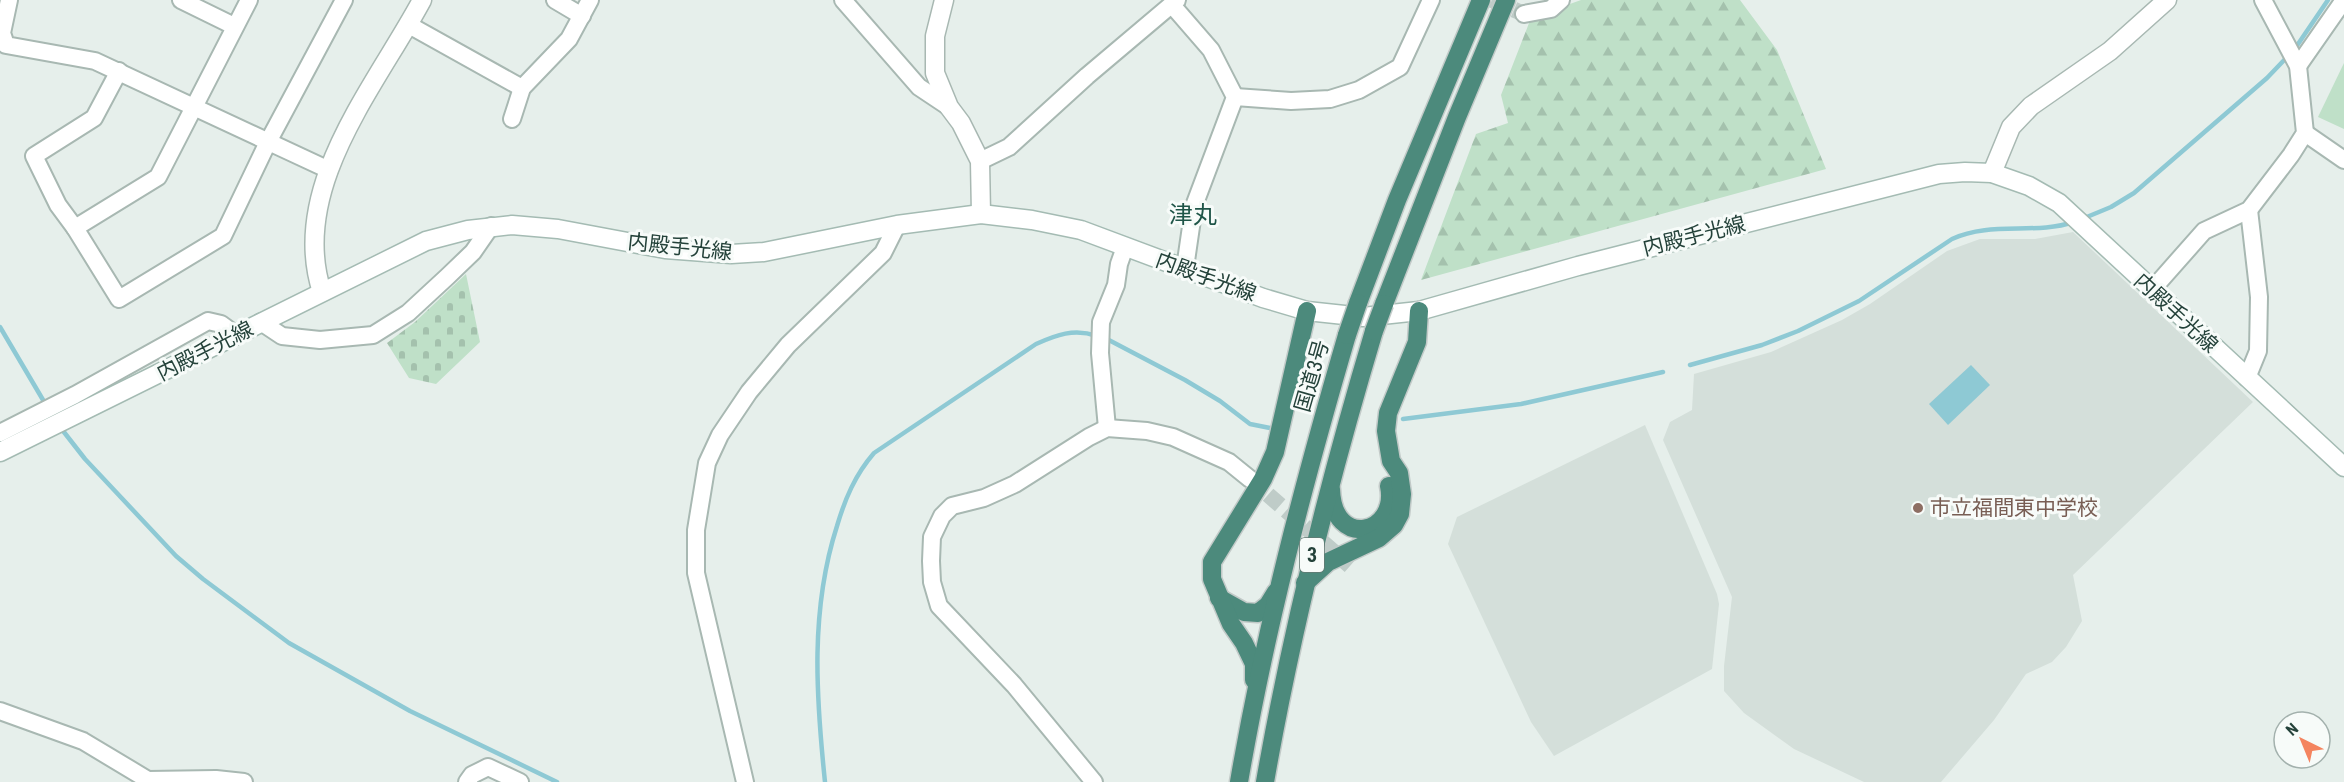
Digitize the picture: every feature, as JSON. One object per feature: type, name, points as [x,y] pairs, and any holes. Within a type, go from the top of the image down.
[{"type":"highway","name":"国道3号","points":[[1239,782],[1253,700],[1279,587],[1304,485],[1347,335],[1397,200],[1481,0]]},
{"type":"highway","name":"3","points":[[1265,782],[1305,583],[1331,481],[1374,332],[1457,117],[1506,0]]},
{"type":"highway","points":[[1253,700],[1254,664],[1219,598],[1212,579],[1212,562],[1263,479],[1275,452],[1307,311]]},
{"type":"highway","points":[[1305,583],[1328,562],[1379,538],[1394,525],[1400,514],[1402,494],[1399,473],[1391,461],[1386,431],[1388,413],[1417,342],[1419,311]]},
{"type":"highway","points":[[1331,481],[1332,504],[1338,518],[1348,526],[1357,529],[1374,526],[1387,514],[1390,503],[1386,474],[1391,461]]},
{"type":"highway","points":[[1219,598],[1244,612],[1258,613],[1268,605],[1279,587]]},
{"type":"main road","points":[[322,292],[315,272],[313,237],[319,202],[329,170],[348,129],[422,0]]},
{"type":"main road","points":[[944,0],[935,36],[935,73],[949,107],[967,132],[980,161],[981,214]]},
{"type":"main road","points":[[1992,172],[2011,128],[2031,106],[2109,51],[2167,0]]},
{"type":"main road","name":"内殿手光線","points":[[0,452],[426,241],[491,226],[558,228],[665,249],[731,254],[764,252],[897,225],[981,214],[1032,220],[1080,231],[1263,298],[1307,311],[1363,317],[1419,311],[1578,266],[1939,174],[1992,172],[2029,186],[2059,203],[2151,291],[2344,467]]},
{"type":"street","points":[[9,0],[2,33],[6,45],[95,62],[119,71],[329,170]]},
{"type":"street","points":[[182,0],[234,26]]},
{"type":"street","points":[[75,228],[158,177],[249,0]]},
{"type":"street","points":[[119,71],[94,118],[34,156],[58,205],[119,299],[223,236],[268,142],[344,0]]},
{"type":"street","points":[[555,0],[582,16]]},
{"type":"street","points":[[512,119],[522,88],[569,39],[590,0]]},
{"type":"street","points":[[843,0],[919,87],[949,107]]},
{"type":"street","points":[[1235,97],[1291,101],[1330,99],[1359,90],[1400,67],[1431,0]]},
{"type":"street","points":[[1524,14],[1551,9],[1561,0]]},
{"type":"street","points":[[2151,291],[2204,231],[2249,210],[2291,155],[2305,132],[2298,66],[2263,0]]},
{"type":"street","points":[[2298,66],[2344,0]]},
{"type":"street","points":[[980,161],[1009,147],[1087,76],[1175,2],[1211,50],[1235,97],[1194,206],[1185,268]]},
{"type":"street","points":[[409,25],[522,88]]},
{"type":"street","points":[[2305,132],[2344,160]]},
{"type":"street","points":[[2247,378],[2258,351],[2259,297],[2249,210]]},
{"type":"street","points":[[745,782],[696,573],[696,530],[707,463],[720,435],[749,392],[788,345],[883,253],[897,225]]},
{"type":"street","points":[[261,322],[282,336],[320,340],[373,335],[408,313],[473,252],[491,226]]},
{"type":"street","points":[[1107,428],[1100,353],[1101,322],[1116,285],[1119,264],[1125,247]]},
{"type":"street","points":[[0,433],[96,384],[208,321],[221,324],[236,335]]},
{"type":"street","points":[[1094,782],[1014,685],[939,606],[932,582],[931,561],[932,537],[942,516],[952,506],[984,498],[1015,484],[1107,428],[1147,431],[1173,437],[1229,462],[1250,480]]},
{"type":"street","points":[[0,711],[83,741],[148,781],[216,779],[244,782]]},
{"type":"street","points":[[467,782],[472,776],[488,767],[520,782]]},
{"type":"shaded area","name":"市立福間東中学校","points":[[2073,232],[2253,402],[2073,575],[2082,621],[2066,647],[2052,662],[2026,674],[1994,720],[1941,782],[1864,782],[1794,749],[1744,713],[1724,691],[1724,666],[1732,597],[1663,440],[1670,422],[1692,410],[1694,374],[1771,352],[1842,320],[1870,304],[1947,251],[1980,239],[2035,239]]},
{"type":"shaded area","points":[[1645,425],[1717,594],[1719,604],[1712,669],[1554,756],[1531,722],[1448,544],[1457,517]]},
{"type":"green space","points":[[1581,0],[1740,0],[1777,50],[1826,169],[1421,280],[1476,134],[1508,123],[1501,95],[1531,18]]},
{"type":"green space","points":[[2344,63],[2344,129],[2318,117]]},
{"type":"green space","points":[[466,274],[480,342],[436,384],[409,378],[387,343],[415,322]]},
{"type":"water","points":[[1971,365],[1990,385],[1948,425],[1929,404]]},
{"type":"waterway","points":[[2294,50],[2328,0]]},
{"type":"waterway","points":[[2082,219],[2111,207],[2134,193],[2267,78],[2288,56]]},
{"type":"waterway","points":[[1690,365],[1762,345],[1798,331],[1859,301],[1952,239],[1982,231],[2044,228],[2074,222]]},
{"type":"waterway","points":[[0,327],[46,405]]},
{"type":"waterway","points":[[825,782],[818,685],[822,589],[840,516],[861,470],[874,453],[1036,344],[1058,335],[1073,333],[1097,336]]},
{"type":"waterway","points":[[1105,338],[1185,380],[1220,401],[1250,424],[1270,428]]},
{"type":"waterway","points":[[1403,419],[1521,404],[1663,372]]},
{"type":"waterway","points":[[60,427],[85,459],[176,556],[289,643],[410,711],[557,782]]},
{"type":"tunnel","points":[[1492,0],[1524,14]]},
{"type":"tunnel","points":[[1250,479],[1350,566]]},
{"type":"place","name":"市立福間東中学校","points":[[1918,508]]},
{"type":"district","name":"津丸","points":[[1193,215]]}]
